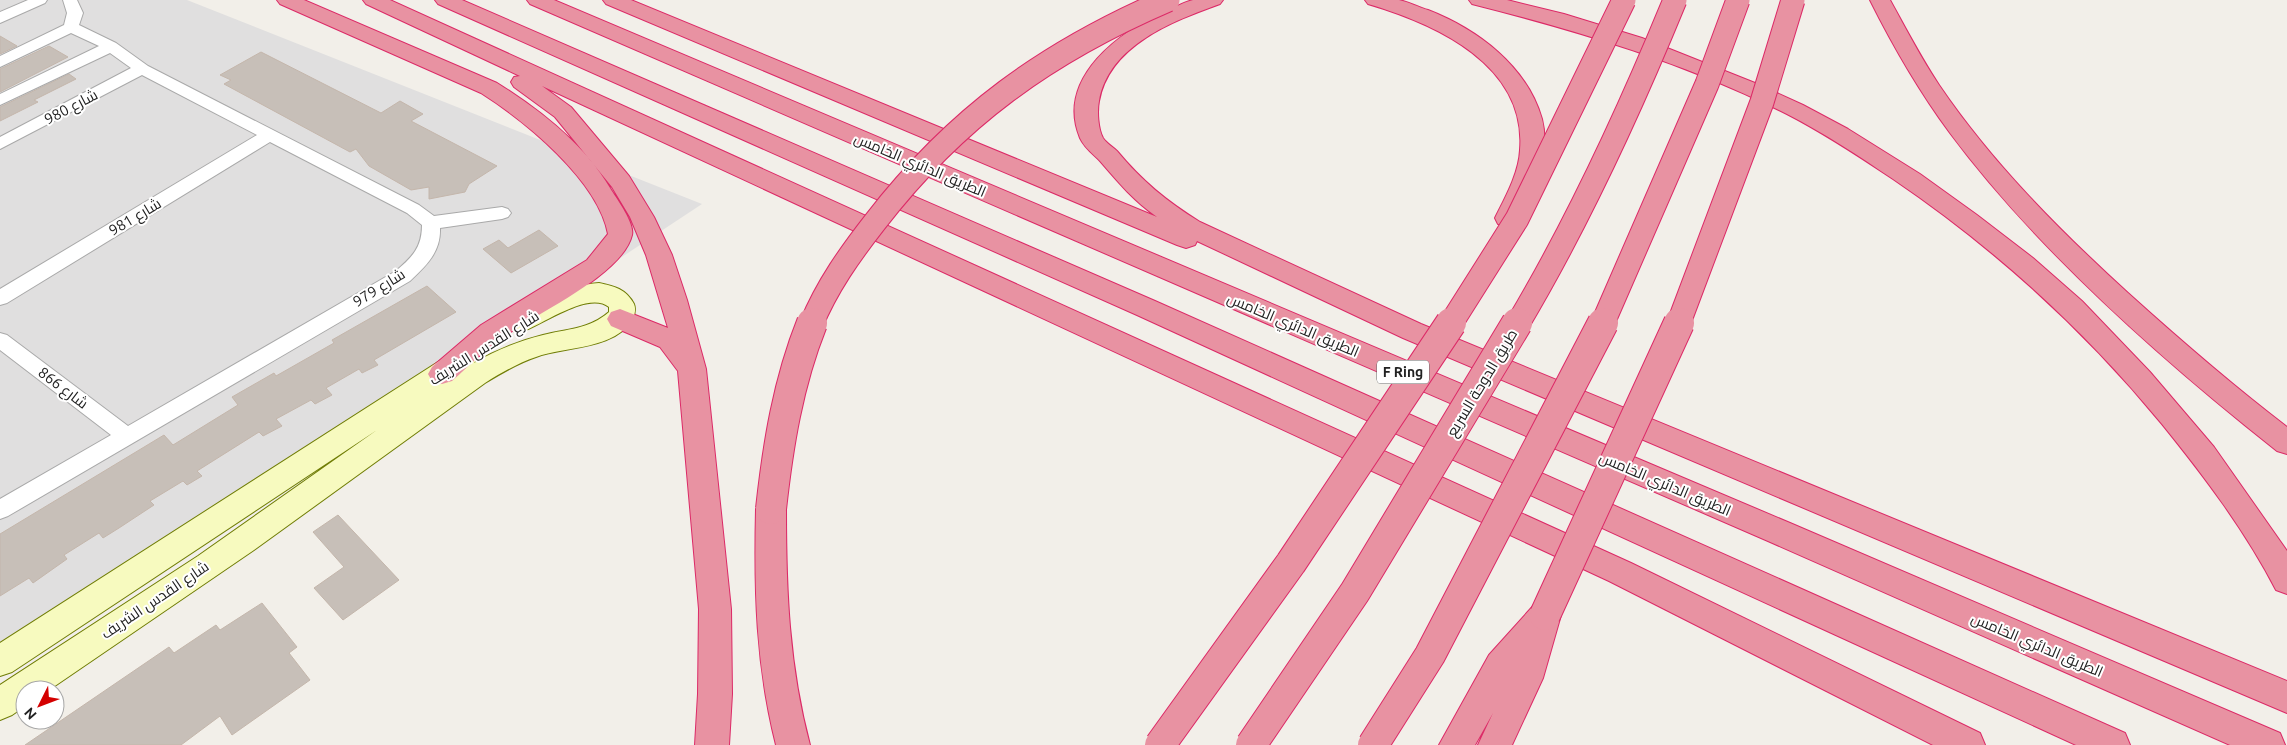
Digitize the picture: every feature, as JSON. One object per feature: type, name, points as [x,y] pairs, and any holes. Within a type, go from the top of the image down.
[{"type":"highway","points":[[287,0],[349,25],[489,88],[516,105],[550,133],[596,182],[618,222],[620,234],[615,244],[596,266],[490,332],[442,374]]},
{"type":"highway","points":[[373,0],[1620,572],[1968,745]]},
{"type":"highway","points":[[445,0],[1146,308],[2113,745]]},
{"type":"highway","name":"الطريق الدائري الخامس","points":[[538,0],[1770,528],[2268,745]]},
{"type":"highway","points":[[613,0],[1268,274],[1346,302]]},
{"type":"highway","points":[[793,745],[781,698],[773,630],[770,572],[770,509],[786,400],[801,353],[834,279],[880,214],[908,180],[950,136],[986,105],[1025,75],[1101,30],[1168,0]]},
{"type":"highway","points":[[1213,0],[1155,22],[1120,45],[1093,81],[1088,96],[1086,111],[1091,137],[1122,174],[1171,216],[1191,228],[1346,302],[2287,697]]},
{"type":"highway","points":[[1375,0],[1418,12],[1462,35],[1494,60],[1522,95],[1532,129],[1532,151],[1510,212],[1490,247],[1481,278]]},
{"type":"highway","points":[[1479,0],[1594,30],[1683,62],[1786,105],[1845,138],[1913,180],[2025,265],[2098,334],[2150,391],[2205,457],[2278,563],[2287,580]]},
{"type":"highway","points":[[1160,745],[1291,562],[1481,278],[1517,219],[1624,0]]},
{"type":"highway","name":"طريق الدوحة السريع","points":[[1251,745],[1355,592],[1541,284],[1601,170],[1648,66],[1675,0]]},
{"type":"highway","points":[[1373,745],[1430,655],[1610,309],[1708,84],[1738,0]]},
{"type":"highway","points":[[1495,745],[1526,678],[1545,614],[1678,325],[1762,102],[1793,0]]},
{"type":"highway","points":[[1880,0],[1893,28],[1928,85],[1974,150],[2082,266],[2160,338],[2287,443]]},
{"type":"highway","points":[[397,11],[534,89],[563,112],[621,182],[642,217],[659,255],[674,300],[692,369],[715,609],[715,694],[712,745]]},
{"type":"highway","points":[[620,319],[670,340],[692,369]]},
{"type":"highway","points":[[1620,572],[1907,730],[1928,745]]},
{"type":"highway","points":[[1456,745],[1501,666],[1545,614]]},
{"type":"street","points":[[0,18],[40,0]]},
{"type":"street","points":[[0,62],[71,27],[76,13],[70,0]]},
{"type":"street","points":[[71,27],[111,46],[142,69],[413,209],[431,223],[502,213]]},
{"type":"street","points":[[0,100],[111,46]]},
{"type":"street","name":"شارع 980","points":[[0,144],[142,69]]},
{"type":"street","name":"شارع 981","points":[[0,298],[270,136]]},
{"type":"street","name":"شارع 979","points":[[0,510],[403,276],[424,256],[432,239],[431,223]]},
{"type":"street","name":"شارع القدس الشريف","points":[[0,661],[518,324],[575,297],[602,292],[613,295],[621,301],[623,309],[620,319],[605,329],[594,334],[527,350],[486,369],[439,400],[275,519],[0,704]]},
{"type":"street","name":"شارع 866","points":[[0,340],[127,436]]},
{"type":"shaded area","points":[[0,0],[187,0],[702,204],[0,668]]},
{"type":"building","points":[[0,36],[17,46],[0,54]]},
{"type":"building","points":[[49,46],[68,57],[0,92],[0,69]]},
{"type":"building","points":[[261,52],[381,113],[400,101],[423,114],[411,121],[497,166],[469,184],[465,192],[429,199],[429,187],[411,190],[369,166],[356,149],[350,152],[224,84],[231,80],[220,75]]},
{"type":"building","points":[[69,74],[76,79],[34,100],[38,102],[0,121],[0,107]]},
{"type":"building","points":[[539,230],[558,246],[511,273],[483,249],[499,240],[508,248]]},
{"type":"building","points":[[427,286],[456,312],[374,360],[378,365],[362,373],[359,369],[326,388],[332,395],[315,404],[311,400],[276,419],[282,426],[263,436],[259,432],[197,471],[202,476],[187,485],[183,481],[150,501],[154,505],[103,538],[99,533],[64,555],[67,559],[33,583],[29,578],[0,596],[0,534],[164,435],[173,445],[238,405],[232,397],[274,373],[276,376],[334,343],[332,340]]},
{"type":"building","points":[[338,515],[399,580],[343,620],[314,588],[344,567],[313,532]]},
{"type":"building","points":[[262,603],[297,647],[289,653],[310,680],[232,735],[220,716],[181,745],[25,745],[47,730],[65,730],[65,718],[169,647],[174,653],[216,625],[220,630]]}]
